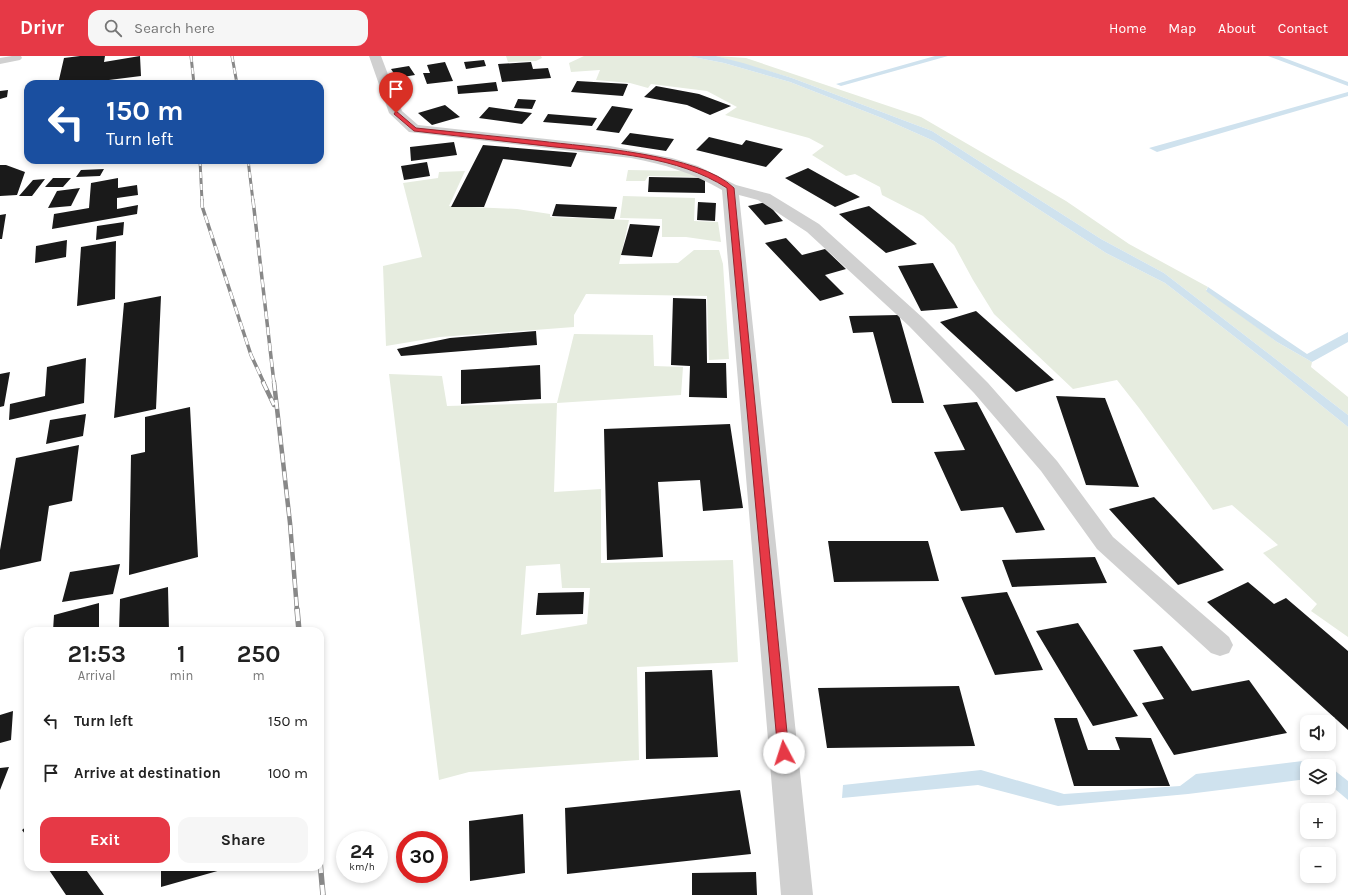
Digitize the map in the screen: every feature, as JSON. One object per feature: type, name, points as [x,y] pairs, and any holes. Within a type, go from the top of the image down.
[{"type":"street","points":[[375,56],[396,113],[414,129],[622,152],[685,165],[713,177],[730,188],[764,197],[813,228],[916,322],[981,388],[1049,466],[1105,542],[1155,589],[1220,645]]},
{"type":"street","points":[[730,188],[797,895]]},
{"type":"lane","points":[[0,61],[17,58]]},
{"type":"shaded area","points":[[506,56],[541,56],[542,58],[536,61],[508,62]]},
{"type":"shaded area","points":[[584,56],[688,56],[724,63],[790,82],[882,118],[934,141],[1106,253],[1165,283],[1270,364],[1348,427],[1348,637],[1311,611],[1317,604],[1263,553],[1278,545],[1232,505],[1213,510],[1117,380],[1073,389],[994,314],[954,245],[923,216],[882,195],[880,187],[855,174],[846,176],[812,155],[824,146],[809,138],[725,115],[737,107],[707,91],[651,84],[648,88],[630,83],[596,80],[600,70],[571,72],[569,63]]},
{"type":"shaded area","points":[[716,56],[746,58],[921,117],[1066,201],[1129,244],[1208,287],[1206,290],[1277,342],[1312,362],[1311,367],[1348,397],[1348,415],[1164,273],[1101,239],[932,131],[792,78]]},
{"type":"shaded area","points":[[628,170],[685,171],[699,177],[648,176],[645,181],[626,181]]},
{"type":"shaded area","points":[[465,171],[449,206],[517,209],[550,214],[550,217],[629,220],[619,264],[678,263],[694,250],[719,250],[723,264],[729,359],[709,360],[707,296],[586,294],[574,315],[574,327],[440,337],[386,346],[383,266],[422,257],[403,183],[438,178],[439,172]]},
{"type":"shaded area","points":[[623,196],[695,198],[694,221],[718,222],[721,242],[686,237],[662,237],[662,219],[620,218]]},
{"type":"shaded area","points":[[574,334],[653,335],[654,366],[683,367],[681,395],[557,403]]},
{"type":"shaded area","points":[[389,374],[442,376],[447,406],[557,403],[554,492],[601,489],[601,563],[733,560],[738,662],[637,667],[639,760],[469,772],[439,780]],"holes":[[[560,564],[562,588],[590,588],[587,624],[521,635],[526,566]]]},
{"type":"water","points":[[688,56],[716,56],[792,78],[932,131],[1101,239],[1164,273],[1348,415],[1348,427],[1270,364],[1165,283],[1106,253],[934,141],[882,118],[790,82],[724,63]]},
{"type":"water","points":[[935,56],[948,56],[841,86],[836,84]]},
{"type":"water","points":[[1268,56],[1279,56],[1348,82],[1348,86]]},
{"type":"water","points":[[1348,92],[1348,96],[1157,152],[1149,148]]},
{"type":"water","points":[[1208,287],[1307,354],[1348,332],[1348,342],[1312,362],[1277,342],[1206,291]]},
{"type":"water","points":[[1300,761],[1300,780],[1188,794],[1058,806],[978,785],[842,798],[843,785],[981,770],[1064,794],[1180,786],[1196,774]]},
{"type":"water","points":[[1336,772],[1348,781],[1348,800],[1336,790]]},
{"type":"building","points":[[80,56],[105,56],[104,62],[140,56],[141,76],[109,80],[59,80],[64,58]]},
{"type":"building","points":[[484,60],[486,66],[466,69],[464,62]]},
{"type":"building","points":[[445,62],[453,81],[427,84],[423,73],[430,73],[427,65]]},
{"type":"building","points":[[531,62],[533,69],[548,68],[551,78],[502,82],[498,64]]},
{"type":"building","points":[[409,66],[415,75],[397,78],[391,69]]},
{"type":"building","points":[[577,81],[628,84],[623,96],[571,92]]},
{"type":"building","points":[[496,82],[498,91],[458,94],[457,86]]},
{"type":"building","points":[[656,86],[699,94],[731,106],[710,115],[687,105],[644,97]]},
{"type":"building","points":[[8,90],[7,97],[0,99],[0,91]]},
{"type":"building","points":[[518,99],[536,100],[532,109],[514,108]]},
{"type":"building","points":[[445,105],[460,117],[432,125],[418,113]]},
{"type":"building","points":[[612,106],[633,109],[619,133],[596,130]]},
{"type":"building","points":[[489,107],[532,113],[522,124],[479,118]]},
{"type":"building","points":[[548,114],[597,118],[592,126],[543,122]]},
{"type":"building","points":[[630,133],[674,139],[666,151],[621,144]]},
{"type":"building","points":[[709,137],[742,145],[746,140],[783,149],[766,167],[696,150]]},
{"type":"building","points":[[454,142],[457,155],[411,161],[410,147]]},
{"type":"building","points":[[483,145],[577,153],[571,167],[503,159],[484,207],[451,207]]},
{"type":"building","points":[[427,162],[430,176],[404,180],[401,166]]},
{"type":"building","points":[[0,165],[6,165],[25,172],[17,195],[0,196]]},
{"type":"building","points":[[808,168],[860,197],[835,207],[785,178]]},
{"type":"building","points":[[104,169],[100,176],[76,177],[81,170]]},
{"type":"building","points":[[649,177],[705,178],[705,193],[648,192]]},
{"type":"building","points":[[53,178],[71,178],[63,187],[45,187]]},
{"type":"building","points":[[118,178],[118,188],[137,185],[138,195],[117,198],[117,209],[138,205],[137,214],[52,229],[54,214],[89,208],[91,183]]},
{"type":"building","points":[[45,179],[32,196],[19,196],[33,180]]},
{"type":"building","points":[[80,188],[71,206],[48,208],[57,191]]},
{"type":"building","points":[[698,202],[716,203],[715,221],[697,220]]},
{"type":"building","points":[[766,202],[783,221],[765,225],[748,206]]},
{"type":"building","points":[[556,204],[617,207],[614,219],[552,216]]},
{"type":"building","points":[[869,206],[917,244],[886,253],[839,214]]},
{"type":"building","points":[[6,214],[2,239],[0,239],[0,215]]},
{"type":"building","points":[[124,222],[123,235],[96,240],[97,226]]},
{"type":"building","points":[[630,224],[660,226],[652,257],[621,255]]},
{"type":"building","points":[[786,238],[802,255],[825,249],[846,269],[825,275],[844,294],[820,301],[765,243]]},
{"type":"building","points":[[67,240],[66,257],[35,263],[36,246]]},
{"type":"building","points":[[116,241],[115,299],[77,306],[81,247]]},
{"type":"building","points":[[933,263],[958,308],[921,311],[898,266]]},
{"type":"building","points":[[161,296],[156,409],[114,418],[124,303]]},
{"type":"building","points":[[673,298],[706,299],[707,363],[726,363],[727,398],[689,397],[690,366],[671,365]]},
{"type":"building","points":[[976,311],[1054,380],[1016,392],[940,322]]},
{"type":"building","points":[[899,315],[924,403],[892,403],[873,332],[853,333],[849,316]]},
{"type":"building","points":[[536,331],[537,345],[401,356],[397,349],[450,338]]},
{"type":"building","points":[[86,358],[84,403],[9,420],[10,404],[45,396],[47,367]]},
{"type":"building","points":[[540,365],[541,399],[461,404],[461,370]]},
{"type":"building","points":[[10,372],[4,406],[0,407],[0,374]]},
{"type":"building","points":[[1056,396],[1105,398],[1139,487],[1086,485]]},
{"type":"building","points":[[977,402],[1045,530],[1016,533],[1003,507],[961,511],[934,452],[965,450],[943,405]]},
{"type":"building","points":[[190,407],[198,557],[129,575],[131,455],[145,452],[145,417]]},
{"type":"building","points":[[86,414],[83,436],[46,444],[50,420]]},
{"type":"building","points":[[730,424],[743,508],[703,511],[700,480],[658,482],[663,557],[607,560],[604,429]]},
{"type":"building","points":[[79,445],[72,501],[49,506],[41,561],[0,570],[0,550],[16,458]]},
{"type":"building","points":[[1154,497],[1224,570],[1178,585],[1109,509]]},
{"type":"building","points":[[828,541],[928,541],[939,581],[834,582]]},
{"type":"building","points":[[1095,557],[1107,583],[1012,587],[1002,560]]},
{"type":"building","points":[[120,564],[113,594],[62,602],[70,572]]},
{"type":"building","points":[[1248,582],[1274,604],[1286,598],[1348,651],[1348,730],[1336,719],[1336,715],[1331,715],[1207,602]]},
{"type":"building","points":[[168,587],[169,627],[119,627],[120,599]]},
{"type":"building","points":[[584,592],[583,614],[536,615],[538,593]]},
{"type":"building","points":[[1007,592],[1043,670],[995,675],[961,597]]},
{"type":"building","points":[[99,603],[99,627],[53,627],[54,615]]},
{"type":"building","points":[[1078,623],[1138,716],[1093,726],[1036,631]]},
{"type":"building","points":[[1162,646],[1192,691],[1249,680],[1287,733],[1174,755],[1142,703],[1164,699],[1133,650]]},
{"type":"building","points":[[712,670],[718,757],[646,759],[645,672]]},
{"type":"building","points":[[959,686],[975,746],[827,748],[818,688]]},
{"type":"building","points":[[13,711],[11,740],[0,743],[0,715]]},
{"type":"building","points":[[1054,718],[1077,718],[1088,750],[1120,750],[1115,737],[1151,738],[1170,786],[1074,786]]},
{"type":"building","points":[[9,767],[0,790],[0,768]]},
{"type":"building","points":[[740,790],[751,854],[567,874],[565,808]]},
{"type":"building","points":[[523,814],[525,873],[470,881],[469,821]]},
{"type":"building","points":[[50,871],[87,871],[104,895],[66,895]]},
{"type":"building","points":[[161,871],[217,871],[161,887]]},
{"type":"building","points":[[756,872],[757,895],[692,895],[692,873]]},
{"type":"railway","points":[[191,56],[194,80]]},
{"type":"railway","points":[[232,56],[236,80]]},
{"type":"railway","points":[[200,164],[202,201]]},
{"type":"railway","points":[[248,164],[253,201]]},
{"type":"railway","points":[[253,200],[274,383]]},
{"type":"railway","points":[[202,201],[202,206],[251,355],[264,383]]},
{"type":"railway","points":[[263,382],[274,405]]},
{"type":"railway","points":[[274,382],[290,523],[297,610]]},
{"type":"railway","points":[[297,609],[299,627]]},
{"type":"railway","points":[[321,871],[323,895]]},
{"type":"route","points":[[396,113],[414,129],[622,152],[685,165],[713,177],[730,188],[784,753]]}]
